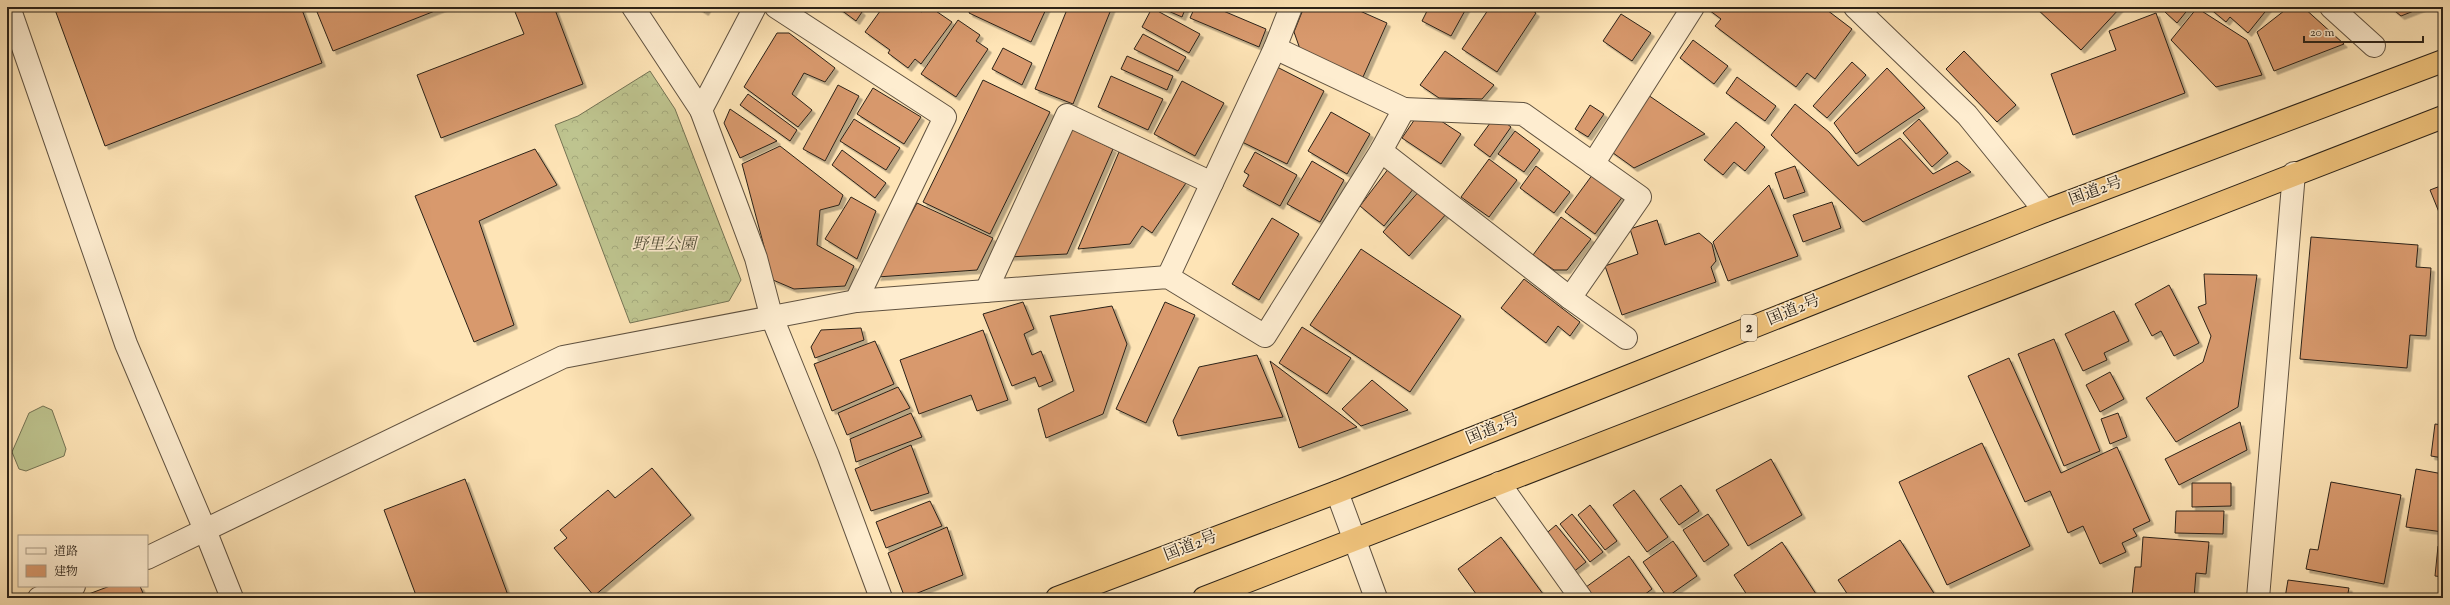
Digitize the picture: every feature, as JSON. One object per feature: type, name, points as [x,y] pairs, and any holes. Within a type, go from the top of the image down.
[{"type":"highway","name":"国道2号","points":[[1057,598],[1337,492],[2045,211],[2443,61]]},
{"type":"highway","points":[[1204,598],[2294,173],[2443,117]]},
{"type":"street","points":[[9,7],[126,344],[205,530],[232,598]]},
{"type":"street","points":[[633,7],[701,110],[756,258],[772,315],[828,455],[881,598]]},
{"type":"street","points":[[701,110],[755,7]]},
{"type":"street","points":[[776,7],[945,117],[856,300]]},
{"type":"street","points":[[1168,277],[1275,48],[1291,7]]},
{"type":"street","points":[[1593,164],[1693,7]]},
{"type":"street","points":[[1855,7],[1967,115],[2045,211]]},
{"type":"street","points":[[2331,7],[2374,46]]},
{"type":"street","points":[[1275,48],[1404,109],[1523,114],[1640,197],[1570,298]]},
{"type":"street","points":[[148,558],[563,356],[856,300],[1168,277],[1265,336],[1382,151],[1404,109]]},
{"type":"street","points":[[986,291],[1067,115],[1212,183]]},
{"type":"street","points":[[1382,151],[1570,298],[1626,338]]},
{"type":"street","points":[[2258,598],[2294,173]]},
{"type":"street","points":[[1499,483],[1580,598]]},
{"type":"street","points":[[1337,492],[1376,598]]},
{"type":"street","points":[[39,598],[71,587]]},
{"type":"green space","name":"野里公園","points":[[650,71],[675,109],[741,280],[729,301],[630,323],[555,125],[578,116]]},
{"type":"green space","points":[[43,406],[52,410],[66,449],[64,456],[26,471],[19,469],[12,452],[29,413]]},
{"type":"building","points":[[54,7],[301,7],[322,63],[105,146]]},
{"type":"building","points":[[315,7],[445,7],[333,51]]},
{"type":"building","points":[[513,7],[554,7],[583,84],[441,138],[417,75],[524,34]]},
{"type":"building","points":[[697,7],[708,7],[705,12]]},
{"type":"building","points":[[837,7],[856,7],[862,12],[856,21]]},
{"type":"building","points":[[883,7],[914,7],[922,12],[926,7],[930,7],[952,22],[921,64],[915,59],[908,68],[888,53],[890,50],[865,32]]},
{"type":"building","points":[[971,7],[1047,7],[1031,42],[969,13]]},
{"type":"building","points":[[1068,7],[1112,7],[1073,104],[1035,89]]},
{"type":"building","points":[[1159,7],[1186,7],[1182,17]]},
{"type":"building","points":[[1195,7],[1214,7],[1266,29],[1259,47],[1190,18]]},
{"type":"building","points":[[1304,7],[1351,7],[1387,23],[1363,77],[1300,49],[1294,32]]},
{"type":"building","points":[[1424,7],[1467,7],[1451,36],[1422,21],[1428,9]]},
{"type":"building","points":[[1490,7],[1527,7],[1536,13],[1497,72],[1462,49]]},
{"type":"building","points":[[1705,7],[1823,7],[1852,29],[1815,79],[1807,73],[1796,87],[1715,26],[1721,19]]},
{"type":"building","points":[[2035,7],[2119,7],[2120,8],[2081,50]]},
{"type":"building","points":[[2169,7],[2190,7],[2177,23],[2165,12]]},
{"type":"building","points":[[2208,7],[2269,7],[2248,33],[2230,17],[2226,22]]},
{"type":"building","points":[[2289,7],[2303,7],[2344,44],[2274,71],[2257,32]]},
{"type":"building","points":[[2390,7],[2424,7],[2401,16]]},
{"type":"building","points":[[1152,8],[1200,34],[1189,53],[1142,27]]},
{"type":"building","points":[[2197,8],[2247,40],[2262,75],[2216,87],[2171,40]]},
{"type":"building","points":[[2156,13],[2185,93],[2073,135],[2051,74],[2116,50],[2109,31]]},
{"type":"building","points":[[1621,14],[1651,33],[1632,61],[1603,41]]},
{"type":"building","points":[[958,20],[980,35],[976,41],[988,49],[956,97],[921,74]]},
{"type":"building","points":[[777,33],[789,33],[835,68],[825,82],[804,73],[792,94],[812,110],[798,127],[744,87]]},
{"type":"building","points":[[1143,34],[1186,57],[1178,71],[1134,49]]},
{"type":"building","points":[[1693,40],[1728,66],[1714,84],[1680,58]]},
{"type":"building","points":[[1003,48],[1032,63],[1022,85],[992,69]]},
{"type":"building","points":[[1445,51],[1494,85],[1482,99],[1439,98],[1420,85]]},
{"type":"building","points":[[1964,51],[2016,105],[1997,122],[1946,69]]},
{"type":"building","points":[[1127,56],[1173,76],[1167,90],[1121,69]]},
{"type":"building","points":[[1852,62],[1866,75],[1827,118],[1813,106]]},
{"type":"building","points":[[1277,67],[1324,91],[1287,164],[1240,141]]},
{"type":"building","points":[[1887,68],[1925,108],[1856,154],[1834,123]]},
{"type":"building","points":[[1111,76],[1163,99],[1148,130],[1098,107]]},
{"type":"building","points":[[1737,77],[1776,106],[1765,121],[1726,93]]},
{"type":"building","points":[[983,80],[1050,112],[990,234],[923,202]]},
{"type":"building","points":[[1182,81],[1224,103],[1195,156],[1154,134]]},
{"type":"building","points":[[838,85],[859,96],[825,161],[803,149]]},
{"type":"building","points":[[873,88],[921,117],[904,144],[857,114]]},
{"type":"building","points":[[748,94],[797,130],[790,141],[740,105]]},
{"type":"building","points":[[1648,95],[1705,134],[1634,168],[1609,150]]},
{"type":"building","points":[[1795,104],[1829,132],[1858,166],[1900,138],[1933,174],[1957,161],[1971,172],[1863,222],[1771,135]]},
{"type":"building","points":[[1590,105],[1604,114],[1588,137],[1575,129]]},
{"type":"building","points":[[730,109],[777,141],[740,158],[724,123]]},
{"type":"building","points":[[1331,112],[1370,134],[1347,174],[1308,151]]},
{"type":"building","points":[[1496,115],[1511,127],[1490,157],[1474,145]]},
{"type":"building","points":[[1417,116],[1435,117],[1461,134],[1441,164],[1402,138]]},
{"type":"building","points":[[854,119],[900,148],[886,170],[840,141]]},
{"type":"building","points":[[1919,119],[1948,153],[1932,167],[1903,133]]},
{"type":"building","points":[[1736,122],[1765,147],[1745,171],[1734,162],[1723,175],[1704,160]]},
{"type":"building","points":[[1069,128],[1113,149],[1067,254],[1008,257]]},
{"type":"building","points":[[1515,131],[1540,150],[1524,172],[1498,154]]},
{"type":"building","points":[[780,146],[843,195],[839,205],[820,210],[817,245],[854,266],[845,286],[794,289],[773,280],[742,164]]},
{"type":"building","points":[[535,149],[557,185],[479,221],[514,325],[474,342],[415,196]]},
{"type":"building","points":[[842,150],[886,183],[875,198],[832,165]]},
{"type":"building","points":[[1119,152],[1186,183],[1152,233],[1142,226],[1130,244],[1078,249]]},
{"type":"building","points":[[1255,152],[1297,175],[1280,206],[1243,186],[1249,175],[1244,172]]},
{"type":"building","points":[[1489,159],[1517,180],[1489,217],[1461,197]]},
{"type":"building","points":[[1312,161],[1344,180],[1320,222],[1287,204]]},
{"type":"building","points":[[1536,166],[1570,192],[1554,213],[1520,188]]},
{"type":"building","points":[[1795,166],[1805,192],[1784,199],[1775,173]]},
{"type":"building","points":[[1389,168],[1414,188],[1384,226],[1360,206]]},
{"type":"building","points":[[1593,174],[1623,196],[1595,234],[1565,212]]},
{"type":"building","points":[[1769,185],[1798,256],[1728,281],[1713,242]]},
{"type":"building","points":[[2443,185],[2443,222],[2430,190]]},
{"type":"building","points":[[1421,189],[1447,213],[1409,256],[1383,232]]},
{"type":"building","points":[[851,197],[876,211],[857,259],[825,239]]},
{"type":"building","points":[[1832,202],[1841,228],[1803,242],[1793,215]]},
{"type":"building","points":[[917,203],[993,238],[977,270],[877,277]]},
{"type":"building","points":[[1561,217],[1591,239],[1567,270],[1554,270],[1533,255]]},
{"type":"building","points":[[1272,218],[1299,234],[1259,300],[1232,284]]},
{"type":"building","points":[[1657,220],[1665,245],[1699,233],[1712,244],[1716,261],[1711,267],[1716,282],[1622,315],[1605,266],[1638,254],[1630,229]]},
{"type":"building","points":[[2311,237],[2418,245],[2416,267],[2431,268],[2426,336],[2410,335],[2407,368],[2300,359]]},
{"type":"building","points":[[1361,249],[1461,316],[1410,392],[1310,325]]},
{"type":"building","points":[[2204,274],[2257,275],[2238,407],[2176,442],[2146,398],[2203,362],[2211,336],[2198,307],[2206,304]]},
{"type":"building","points":[[1524,279],[1580,322],[1570,336],[1558,326],[1546,343],[1501,308]]},
{"type":"building","points":[[2169,285],[2199,343],[2174,356],[2161,331],[2152,336],[2135,304]]},
{"type":"building","points":[[1023,302],[1034,329],[1024,334],[1032,355],[1041,351],[1053,381],[1039,387],[1035,377],[1012,386],[983,314]]},
{"type":"building","points":[[1165,302],[1195,315],[1146,423],[1116,409]]},
{"type":"building","points":[[1112,306],[1127,344],[1103,414],[1046,438],[1038,409],[1074,391],[1050,316]]},
{"type":"building","points":[[2114,311],[2129,341],[2104,353],[2107,360],[2083,371],[2065,334]]},
{"type":"building","points":[[1302,327],[1351,358],[1327,394],[1279,363]]},
{"type":"building","points":[[861,328],[864,340],[815,358],[811,347],[821,330]]},
{"type":"building","points":[[983,330],[1008,400],[977,411],[971,395],[919,414],[900,360]]},
{"type":"building","points":[[2054,339],[2100,451],[2064,466],[2018,354]]},
{"type":"building","points":[[875,341],[894,384],[832,411],[814,364]]},
{"type":"building","points":[[1257,355],[1283,417],[1178,436],[1173,421],[1199,367]]},
{"type":"building","points":[[2009,358],[2061,473],[2117,447],[2150,521],[2133,529],[2137,536],[2122,543],[2126,552],[2100,564],[2083,526],[2068,533],[2050,491],[2025,502],[1968,376]]},
{"type":"building","points":[[1270,361],[1357,427],[1299,448]]},
{"type":"building","points":[[2110,372],[2124,399],[2100,412],[2086,385]]},
{"type":"building","points":[[1372,380],[1408,410],[1361,426],[1342,409]]},
{"type":"building","points":[[898,387],[910,408],[847,435],[838,413]]},
{"type":"building","points":[[911,413],[922,437],[856,462],[850,439]]},
{"type":"building","points":[[2118,413],[2127,437],[2110,444],[2101,419]]},
{"type":"building","points":[[2240,422],[2247,450],[2179,485],[2165,459]]},
{"type":"building","points":[[2435,424],[2443,425],[2443,458],[2431,456]]},
{"type":"building","points":[[1982,443],[2030,546],[1947,585],[1899,482]]},
{"type":"building","points":[[911,445],[929,493],[871,511],[855,469]]},
{"type":"building","points":[[1771,459],[1802,515],[1748,546],[1716,490]]},
{"type":"building","points":[[652,468],[691,515],[594,596],[554,548],[567,538],[560,530],[608,490],[615,498]]},
{"type":"building","points":[[2416,469],[2443,474],[2443,532],[2406,527]]},
{"type":"building","points":[[465,479],[509,598],[417,598],[384,510]]},
{"type":"building","points":[[2331,482],[2401,495],[2384,584],[2306,569],[2310,549],[2318,550]]},
{"type":"building","points":[[2192,483],[2231,483],[2231,506],[2192,507]]},
{"type":"building","points":[[1681,485],[1699,511],[1679,525],[1660,499]]},
{"type":"building","points":[[1634,490],[1668,537],[1647,552],[1613,505]]},
{"type":"building","points":[[930,501],[942,526],[886,548],[876,522]]},
{"type":"building","points":[[1590,505],[1617,541],[1605,550],[1578,515]]},
{"type":"building","points":[[2176,511],[2224,511],[2223,534],[2175,533]]},
{"type":"building","points":[[1572,514],[1603,552],[1590,562],[1560,524]]},
{"type":"building","points":[[1708,514],[1729,545],[1704,562],[1683,530]]},
{"type":"building","points":[[1556,525],[1586,562],[1572,573],[1542,537]]},
{"type":"building","points":[[947,527],[963,575],[905,598],[888,553]]},
{"type":"building","points":[[1501,537],[1546,598],[1479,598],[1458,569]]},
{"type":"building","points":[[2143,537],[2209,542],[2206,574],[2196,573],[2194,598],[2132,596],[2135,567],[2141,567]]},
{"type":"building","points":[[1900,540],[1937,598],[1850,598],[1838,580]]},
{"type":"building","points":[[1673,541],[1697,576],[1667,597],[1643,562]]},
{"type":"building","points":[[1782,542],[1818,597],[1749,598],[1734,575]]},
{"type":"building","points":[[2438,546],[2443,547],[2443,577],[2435,576]]},
{"type":"building","points":[[1629,556],[1652,589],[1640,598],[1594,598],[1586,587]]},
{"type":"building","points":[[2288,580],[2349,588],[2347,598],[2285,598]]},
{"type":"building","points":[[107,587],[140,587],[145,598],[78,598]]},
{"type":"building","points":[[2102,594],[2118,598],[2101,598]]}]
